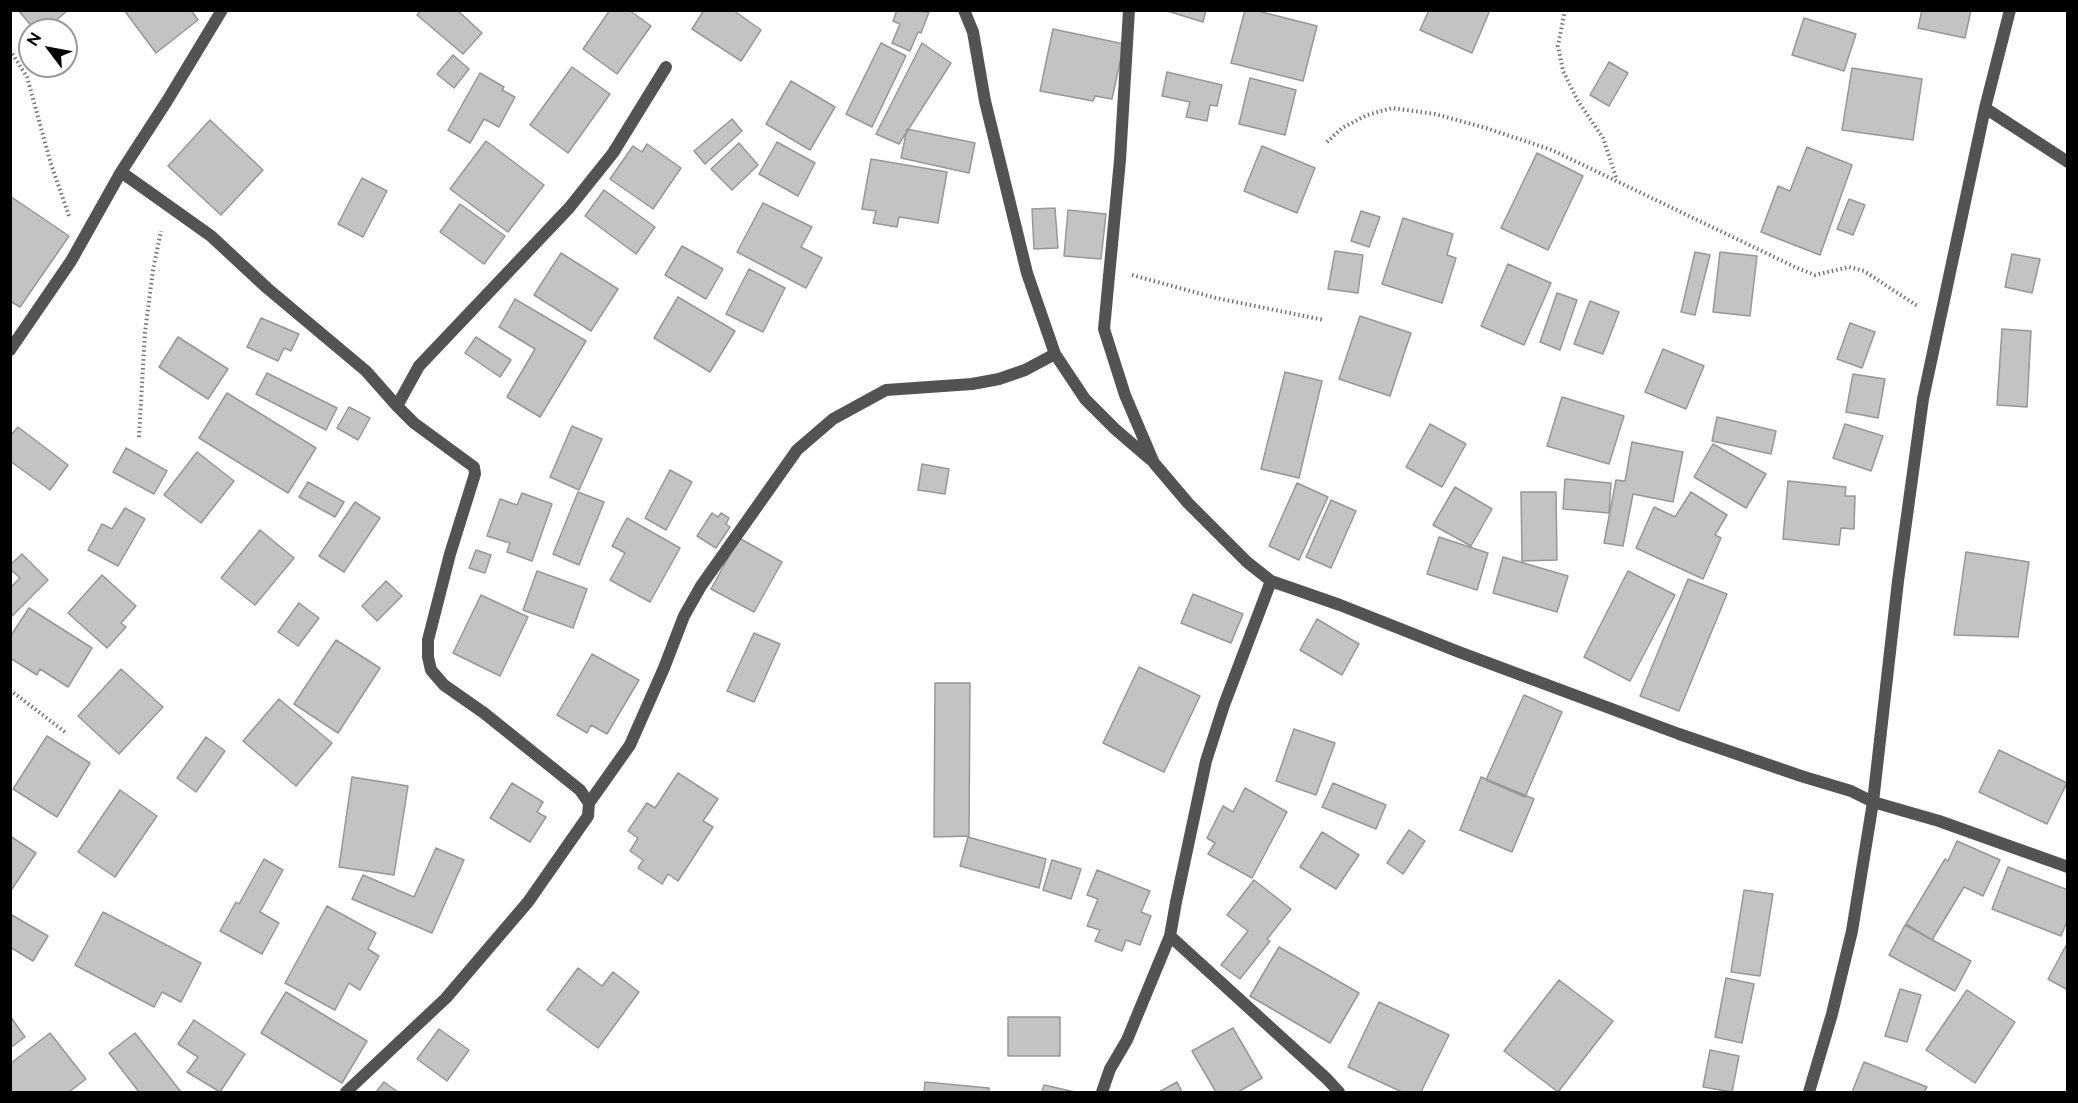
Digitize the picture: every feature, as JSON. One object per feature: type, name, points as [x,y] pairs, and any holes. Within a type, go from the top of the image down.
[{"type":"street","points":[[10,350],[71,261],[121,172],[222,10]]},
{"type":"street","points":[[964,10],[973,32],[985,101],[1027,273],[1055,354],[1084,399],[1154,463],[1188,503],[1247,562],[1271,582],[1340,605],[1668,730],[1851,791],[1873,802],[1939,821],[2067,867]]},
{"type":"street","points":[[1129,10],[1120,160],[1104,329],[1125,395],[1154,463]]},
{"type":"street","points":[[1809,1092],[1832,1014],[1852,931],[1873,802],[1898,581],[1923,399],[1985,108],[2010,10]]},
{"type":"street","points":[[397,406],[418,366],[569,208],[613,153],[666,67]]},
{"type":"street","points":[[1985,108],[2067,162]]},
{"type":"street","points":[[121,172],[211,236],[267,288],[366,371],[414,423],[474,467],[475,474],[450,554],[428,640],[431,670],[444,685],[484,713],[580,790],[590,803]]},
{"type":"street","points":[[346,1092],[446,998],[528,902],[588,816],[590,803],[630,745],[684,616],[701,586],[797,450],[833,419],[886,390],[972,384],[999,379],[1024,370],[1055,354]]},
{"type":"street","points":[[1102,1092],[1110,1069],[1127,1040],[1147,995],[1170,936],[1206,761],[1224,705],[1271,582]]},
{"type":"street","points":[[1170,936],[1328,1079],[1339,1092]]},
{"type":"path","points":[[1565,10],[1558,46],[1563,70],[1578,101],[1603,138],[1617,181]]},
{"type":"path","points":[[10,50],[27,77],[51,164],[80,245]]},
{"type":"path","points":[[1327,142],[1342,128],[1367,115],[1392,108],[1435,114],[1486,128],[1552,150],[1815,275],[1849,267],[1864,271],[1940,321]]},
{"type":"path","points":[[139,437],[144,332],[166,204]]},
{"type":"path","points":[[1111,268],[1215,298],[1324,320]]},
{"type":"path","points":[[10,690],[65,732]]},
{"type":"building","points":[[18,10],[68,10],[59,18],[25,18]]},
{"type":"building","points":[[124,10],[191,10],[198,20],[156,53]]},
{"type":"building","points":[[421,10],[457,10],[482,33],[463,54],[417,15]]},
{"type":"building","points":[[610,10],[629,10],[651,26],[617,74],[583,49]]},
{"type":"building","points":[[704,10],[733,10],[761,30],[741,61],[692,29]]},
{"type":"building","points":[[897,10],[929,12],[921,33],[918,32],[910,51],[892,43],[900,24],[893,21]]},
{"type":"building","points":[[1164,10],[1206,10],[1203,22]]},
{"type":"building","points":[[1245,10],[1254,10],[1317,26],[1303,81],[1231,63]]},
{"type":"building","points":[[1429,10],[1490,10],[1472,53],[1420,30]]},
{"type":"building","points":[[1922,10],[1971,10],[1965,38],[1918,28]]},
{"type":"building","points":[[1804,18],[1856,34],[1844,71],[1792,55]]},
{"type":"building","points":[[1053,29],[1124,44],[1112,99],[1095,96],[1093,101],[1040,91]]},
{"type":"building","points":[[881,43],[906,56],[872,127],[846,114]]},
{"type":"building","points":[[922,43],[951,63],[899,144],[876,134]]},
{"type":"building","points":[[453,55],[469,69],[454,88],[437,74]]},
{"type":"building","points":[[1609,62],[1628,73],[1609,106],[1590,95]]},
{"type":"building","points":[[572,67],[610,94],[568,153],[530,125]]},
{"type":"building","points":[[1852,68],[1922,79],[1913,140],[1842,130]]},
{"type":"building","points":[[1167,72],[1222,85],[1217,106],[1210,105],[1207,121],[1186,117],[1190,102],[1162,96]]},
{"type":"building","points":[[480,73],[504,87],[502,90],[515,97],[499,127],[484,119],[470,143],[448,130]]},
{"type":"building","points":[[1250,78],[1296,90],[1285,135],[1239,124]]},
{"type":"building","points":[[791,81],[835,107],[810,150],[766,124]]},
{"type":"building","points":[[732,119],[742,131],[705,164],[694,151]]},
{"type":"building","points":[[210,120],[263,170],[221,215],[168,166]]},
{"type":"building","points":[[907,129],[975,143],[969,173],[901,158]]},
{"type":"building","points":[[486,141],[544,185],[508,232],[450,189]]},
{"type":"building","points":[[777,142],[815,163],[798,196],[759,174]]},
{"type":"building","points":[[739,143],[758,165],[732,190],[711,169]]},
{"type":"building","points":[[647,144],[681,168],[653,209],[610,179],[633,146],[642,152]]},
{"type":"building","points":[[1262,146],[1315,168],[1297,213],[1244,191]]},
{"type":"building","points":[[1807,147],[1852,165],[1820,255],[1761,232],[1778,186],[1790,191]]},
{"type":"building","points":[[1537,153],[1583,176],[1548,250],[1501,228]]},
{"type":"building","points":[[871,159],[947,172],[938,223],[899,217],[897,227],[873,223],[876,211],[862,209]]},
{"type":"building","points":[[362,178],[387,191],[363,237],[338,224]]},
{"type":"building","points":[[604,190],[655,227],[636,254],[585,216]]},
{"type":"building","points":[[10,196],[69,236],[20,307],[10,301]]},
{"type":"building","points":[[1849,199],[1865,205],[1853,235],[1837,229]]},
{"type":"building","points":[[763,203],[812,227],[801,247],[822,258],[806,288],[737,252]]},
{"type":"building","points":[[460,204],[505,236],[484,264],[440,232]]},
{"type":"building","points":[[1055,208],[1058,248],[1034,249],[1032,209]]},
{"type":"building","points":[[1068,210],[1106,214],[1101,259],[1064,256]]},
{"type":"building","points":[[1361,211],[1380,217],[1369,247],[1351,241]]},
{"type":"building","points":[[1403,218],[1453,234],[1447,255],[1456,258],[1442,303],[1382,284]]},
{"type":"building","points":[[682,246],[723,269],[706,299],[665,275]]},
{"type":"building","points":[[1335,251],[1363,255],[1358,293],[1328,289]]},
{"type":"building","points":[[1695,252],[1710,255],[1695,315],[1681,312]]},
{"type":"building","points":[[1720,252],[1757,256],[1750,316],[1713,312]]},
{"type":"building","points":[[561,253],[618,289],[591,331],[534,295]]},
{"type":"building","points":[[2012,254],[2040,259],[2032,293],[2005,287]]},
{"type":"building","points":[[1508,264],[1551,283],[1524,345],[1481,326]]},
{"type":"building","points":[[749,269],[785,288],[763,332],[726,314]]},
{"type":"building","points":[[1557,293],[1577,300],[1560,350],[1540,342]]},
{"type":"building","points":[[678,297],[735,331],[710,372],[654,338]]},
{"type":"building","points":[[515,299],[586,341],[540,417],[507,397],[535,349],[499,327]]},
{"type":"building","points":[[1590,301],[1619,312],[1603,354],[1574,344]]},
{"type":"building","points":[[1360,316],[1411,333],[1390,396],[1339,379]]},
{"type":"building","points":[[261,318],[299,334],[291,351],[284,348],[278,361],[247,347]]},
{"type":"building","points":[[1850,323],[1875,332],[1862,368],[1837,359]]},
{"type":"building","points":[[2002,329],[2031,331],[2027,407],[1997,405]]},
{"type":"building","points":[[178,337],[228,369],[208,399],[159,367]]},
{"type":"building","points":[[476,337],[511,360],[500,377],[465,353]]},
{"type":"building","points":[[1663,349],[1704,366],[1686,409],[1645,392]]},
{"type":"building","points":[[1285,372],[1322,381],[1299,478],[1261,469]]},
{"type":"building","points":[[267,373],[337,408],[326,430],[256,394]]},
{"type":"building","points":[[1853,374],[1885,379],[1878,418],[1846,412]]},
{"type":"building","points":[[227,393],[316,448],[288,493],[199,438]]},
{"type":"building","points":[[1562,397],[1624,416],[1609,464],[1547,446]]},
{"type":"building","points":[[349,407],[370,418],[358,440],[337,428]]},
{"type":"building","points":[[1717,417],[1776,431],[1771,454],[1712,441]]},
{"type":"building","points":[[1430,424],[1466,444],[1442,487],[1406,467]]},
{"type":"building","points":[[1845,424],[1883,436],[1871,471],[1833,458]]},
{"type":"building","points":[[572,426],[602,439],[579,490],[550,477]]},
{"type":"building","points":[[18,427],[68,465],[50,490],[10,461],[10,436]]},
{"type":"building","points":[[1632,442],[1683,452],[1673,502],[1633,494],[1623,546],[1604,543],[1616,480],[1625,481]]},
{"type":"building","points":[[1713,444],[1766,474],[1746,508],[1694,477]]},
{"type":"building","points":[[126,448],[167,471],[154,494],[113,472]]},
{"type":"building","points":[[197,452],[234,481],[201,523],[164,495]]},
{"type":"building","points":[[922,464],[949,469],[945,494],[918,490]]},
{"type":"building","points":[[670,470],[692,482],[666,530],[645,518]]},
{"type":"building","points":[[1565,479],[1611,483],[1609,513],[1563,509]]},
{"type":"building","points":[[1788,481],[1846,487],[1845,496],[1855,496],[1854,529],[1841,528],[1839,545],[1783,539]]},
{"type":"building","points":[[308,482],[344,502],[335,517],[299,497]]},
{"type":"building","points":[[1297,483],[1328,497],[1299,560],[1269,546]]},
{"type":"building","points":[[1455,487],[1492,509],[1471,546],[1433,525]]},
{"type":"building","points":[[578,492],[604,502],[579,565],[553,554]]},
{"type":"building","points":[[1521,492],[1556,492],[1557,560],[1522,561]]},
{"type":"building","points":[[1691,492],[1727,515],[1715,535],[1721,538],[1703,579],[1636,548],[1654,507],[1675,517]]},
{"type":"building","points":[[522,493],[552,504],[532,561],[507,552],[510,543],[487,536],[500,499],[517,505]]},
{"type":"building","points":[[1331,500],[1356,511],[1331,568],[1306,557]]},
{"type":"building","points":[[355,502],[380,518],[344,572],[319,556]]},
{"type":"building","points":[[125,508],[145,519],[118,566],[88,550],[102,524],[112,529]]},
{"type":"building","points":[[712,513],[718,517],[721,513],[729,518],[726,524],[730,527],[716,548],[697,536]]},
{"type":"building","points":[[627,518],[680,548],[650,602],[610,580],[625,553],[612,546]]},
{"type":"building","points":[[260,530],[294,558],[255,605],[221,578]]},
{"type":"building","points":[[1439,537],[1488,553],[1477,590],[1427,574]]},
{"type":"building","points":[[739,538],[782,562],[754,612],[711,589]]},
{"type":"building","points":[[476,550],[491,555],[485,573],[469,568]]},
{"type":"building","points":[[1966,552],[2029,562],[2018,637],[1954,635]]},
{"type":"building","points":[[22,554],[48,580],[10,618],[10,588],[20,578],[10,569],[10,565]]},
{"type":"building","points":[[1503,557],[1568,576],[1557,612],[1493,593]]},
{"type":"building","points":[[537,571],[587,589],[573,628],[523,610]]},
{"type":"building","points":[[1628,571],[1675,595],[1630,681],[1584,657]]},
{"type":"building","points":[[102,575],[136,606],[121,623],[126,627],[107,648],[68,613]]},
{"type":"building","points":[[1688,579],[1727,594],[1679,711],[1640,696]]},
{"type":"building","points":[[386,581],[402,596],[377,621],[362,606]]},
{"type":"building","points":[[1193,594],[1243,614],[1231,643],[1181,623]]},
{"type":"building","points":[[481,595],[528,617],[500,676],[453,653]]},
{"type":"building","points":[[299,603],[319,618],[298,646],[278,632]]},
{"type":"building","points":[[29,608],[92,648],[68,687],[40,669],[37,675],[10,658],[10,637]]},
{"type":"building","points":[[1317,619],[1359,644],[1342,675],[1300,650]]},
{"type":"building","points":[[754,633],[780,644],[754,702],[727,691]]},
{"type":"building","points":[[336,640],[380,668],[338,733],[294,704]]},
{"type":"building","points":[[592,654],[639,680],[607,734],[591,725],[587,733],[557,715]]},
{"type":"building","points":[[1139,667],[1200,696],[1164,772],[1103,743]]},
{"type":"building","points":[[121,669],[163,707],[119,754],[78,716]]},
{"type":"building","points":[[935,683],[970,683],[969,836],[934,837]]},
{"type":"building","points":[[1524,695],[1562,712],[1525,797],[1486,780]]},
{"type":"building","points":[[279,699],[332,743],[296,786],[243,741]]},
{"type":"building","points":[[1294,729],[1335,743],[1316,795],[1276,781]]},
{"type":"building","points":[[47,736],[90,763],[57,817],[13,789]]},
{"type":"building","points":[[206,737],[225,751],[196,792],[177,778]]},
{"type":"building","points":[[1999,750],[2067,783],[2047,824],[1979,792]]},
{"type":"building","points":[[678,773],[718,799],[703,821],[713,827],[678,881],[668,874],[662,884],[638,868],[643,860],[630,851],[638,838],[628,831],[647,803],[655,808]]},
{"type":"building","points":[[352,777],[408,786],[394,875],[339,867]]},
{"type":"building","points":[[1481,777],[1534,799],[1512,852],[1460,830]]},
{"type":"building","points":[[512,783],[543,802],[537,812],[546,817],[530,842],[490,818]]},
{"type":"building","points":[[1333,783],[1386,805],[1376,829],[1322,807]]},
{"type":"building","points":[[1245,788],[1287,812],[1252,878],[1208,854],[1215,843],[1207,838],[1223,806],[1233,812]]},
{"type":"building","points":[[120,790],[157,816],[115,877],[78,852]]},
{"type":"building","points":[[1409,830],[1425,841],[1403,874],[1387,863]]},
{"type":"building","points":[[1322,832],[1359,855],[1336,889],[1300,867]]},
{"type":"building","points":[[10,836],[36,853],[10,892]]},
{"type":"building","points":[[968,837],[1046,859],[1039,888],[960,866]]},
{"type":"building","points":[[1957,841],[2000,860],[1983,896],[1964,887],[1932,940],[1906,924],[1945,859],[1948,861]]},
{"type":"building","points":[[436,848],[464,860],[432,933],[352,899],[363,875],[414,897]]},
{"type":"building","points":[[264,859],[283,870],[260,912],[279,923],[262,954],[220,931],[236,902],[239,904]]},
{"type":"building","points":[[1052,860],[1081,869],[1071,899],[1043,890]]},
{"type":"building","points":[[2008,867],[2068,890],[2068,919],[2061,936],[1992,909]]},
{"type":"building","points":[[1097,870],[1150,891],[1141,912],[1151,916],[1140,945],[1126,940],[1122,951],[1095,941],[1100,930],[1087,926],[1098,899],[1087,895]]},
{"type":"building","points":[[1254,880],[1291,909],[1267,939],[1270,941],[1240,979],[1221,965],[1248,931],[1227,915]]},
{"type":"building","points":[[1744,890],[1773,894],[1760,976],[1731,972]]},
{"type":"building","points":[[327,906],[376,933],[368,949],[379,956],[360,990],[349,983],[335,1010],[285,983]]},
{"type":"building","points":[[103,912],[201,963],[181,1002],[162,992],[154,1007],[75,965]]},
{"type":"building","points":[[10,914],[48,936],[33,961],[10,947]]},
{"type":"building","points":[[1905,925],[1971,961],[1955,991],[1889,955]]},
{"type":"building","points":[[2068,942],[2068,990],[2048,979]]},
{"type":"building","points":[[1279,947],[1359,993],[1330,1043],[1250,996]]},
{"type":"building","points":[[578,968],[602,986],[613,972],[639,992],[598,1048],[547,1010]]},
{"type":"building","points":[[1726,978],[1754,984],[1742,1043],[1715,1037]]},
{"type":"building","points":[[1559,980],[1613,1021],[1558,1092],[1504,1051]]},
{"type":"building","points":[[1900,989],[1921,995],[1907,1042],[1885,1036]]},
{"type":"building","points":[[1967,990],[2015,1022],[1975,1083],[1926,1050]]},
{"type":"building","points":[[286,992],[367,1041],[342,1083],[261,1033]]},
{"type":"building","points":[[1379,1002],[1449,1035],[1421,1092],[1402,1092],[1348,1067]]},
{"type":"building","points":[[10,1016],[25,1037],[10,1048]]},
{"type":"building","points":[[1008,1017],[1060,1017],[1060,1056],[1008,1056]]},
{"type":"building","points":[[194,1020],[245,1054],[220,1092],[187,1072],[198,1057],[178,1044]]},
{"type":"building","points":[[1233,1028],[1262,1078],[1238,1092],[1216,1092],[1192,1051]]},
{"type":"building","points":[[439,1029],[469,1050],[447,1081],[417,1059]]},
{"type":"building","points":[[50,1033],[86,1079],[69,1092],[10,1092],[10,1064]]},
{"type":"building","points":[[135,1033],[181,1092],[139,1092],[109,1053]]},
{"type":"building","points":[[1710,1050],[1739,1056],[1732,1092],[1703,1087]]},
{"type":"building","points":[[1864,1062],[1927,1087],[1924,1092],[1852,1092]]},
{"type":"building","points":[[384,1082],[398,1092],[376,1092]]},
{"type":"building","points":[[925,1082],[989,1088],[989,1092],[924,1092]]},
{"type":"building","points":[[1177,1082],[1182,1092],[1159,1092]]},
{"type":"building","points":[[1044,1085],[1075,1092],[1042,1092]]}]
